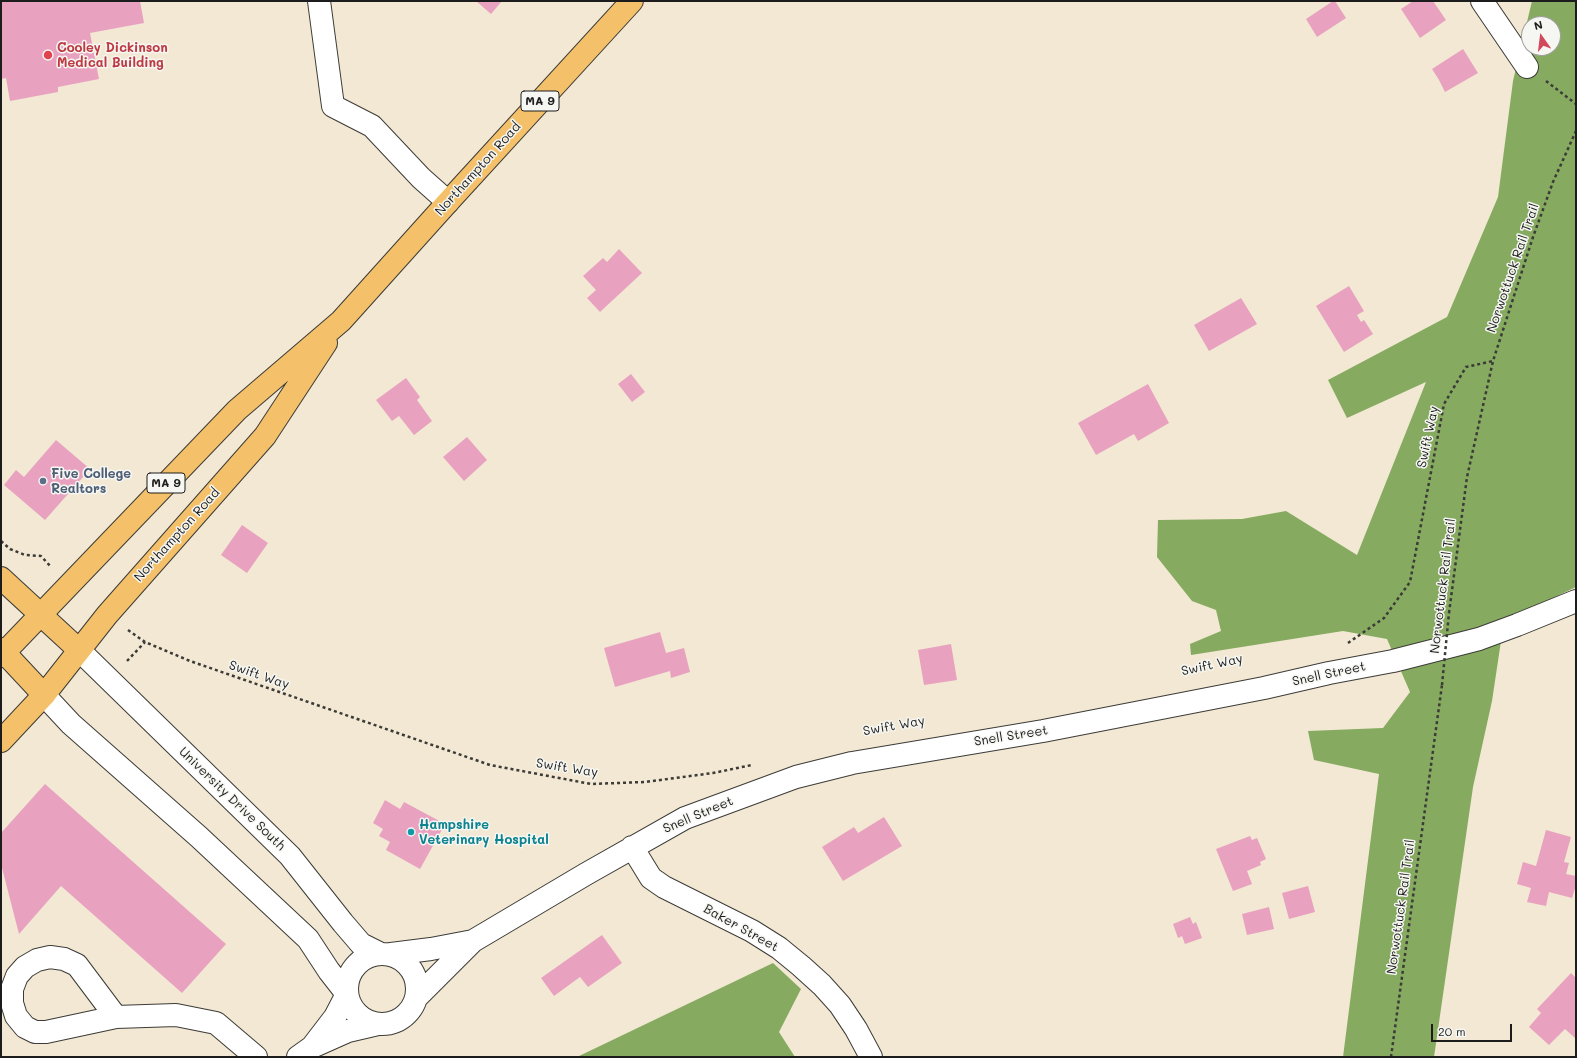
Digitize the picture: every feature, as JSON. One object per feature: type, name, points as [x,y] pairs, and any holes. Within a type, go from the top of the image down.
[{"type":"main road","name":"Northampton Road","points":[[1,741],[44,695],[112,609],[265,436],[342,321],[448,202],[632,1]]},
{"type":"main road","name":"Northampton Road","points":[[2,653],[237,410],[342,321]]},
{"type":"main road","points":[[1,578],[79,650]]},
{"type":"main road","points":[[2,653],[44,695]]},
{"type":"street","points":[[319,1],[333,106],[372,126],[421,178],[448,202]]},
{"type":"street","points":[[1482,1],[1527,67]]},
{"type":"street","name":"Snell Street","points":[[417,997],[473,941],[632,847],[685,818],[796,777],[880,758],[1043,731],[1393,661],[1479,639],[1576,601]]},
{"type":"street","name":"University Drive South","points":[[79,650],[290,856],[361,944],[385,953]]},
{"type":"street","points":[[44,695],[71,724],[199,837],[308,939],[329,971],[347,994]]},
{"type":"street","name":"Baker Street","points":[[632,847],[651,878],[664,887],[752,931],[779,948],[801,966],[822,985],[840,1005],[872,1057]]},
{"type":"street","name":"Snell Street","points":[[385,953],[430,949],[473,941]]},
{"type":"street","points":[[305,1052],[348,1031],[389,1023],[400,1019],[409,1012],[417,997],[418,986],[415,975],[410,966],[401,958],[385,953],[368,956],[358,962],[351,971],[347,982],[347,994],[350,1004],[357,1014],[367,1021],[378,1024]]},
{"type":"street","points":[[116,1017],[77,965],[64,959],[50,957],[36,960],[25,967],[18,976],[12,989],[12,1003],[16,1016],[25,1027],[35,1032],[46,1032],[116,1017],[176,1015],[216,1023],[256,1057]]},
{"type":"street","points":[[305,1052],[335,1017],[347,994]]},
{"type":"path","points":[[1527,67],[1576,104]]},
{"type":"path","name":"Norwottuck Rail Trail","points":[[1391,1057],[1442,685],[1449,613],[1467,477],[1493,361],[1532,237],[1553,182],[1576,131]]},
{"type":"path","name":"Swift Way","points":[[1343,646],[1384,618],[1410,582],[1444,404],[1466,367],[1493,361]]},
{"type":"path","points":[[1,541],[10,549],[25,555],[41,556],[50,566]]},
{"type":"path","name":"Swift Way","points":[[126,629],[145,642],[190,661],[490,765],[591,784],[660,780],[713,773],[759,763]]},
{"type":"path","points":[[127,661],[145,642]]},
{"type":"green space","points":[[1532,1],[1576,1],[1576,587],[1504,621],[1492,701],[1473,787],[1434,1057],[1343,1057],[1379,774],[1314,760],[1308,731],[1383,728],[1410,692],[1387,639],[1343,631],[1191,655],[1190,644],[1221,631],[1216,610],[1192,601],[1157,557],[1158,520],[1242,519],[1286,511],[1357,555],[1426,382],[1347,418],[1328,380],[1447,317],[1498,197],[1513,81],[1521,47],[1521,56],[1561,56],[1561,16],[1528,16]]},
{"type":"green space","points":[[773,963],[801,989],[779,1032],[795,1057],[577,1057]]},
{"type":"building","name":"Cooley Dickinson Medical Building","points":[[1,1],[140,1],[144,23],[90,33],[99,79],[58,87],[58,92],[10,101],[6,78],[1,79]]},
{"type":"building","points":[[476,1],[502,1],[491,14]]},
{"type":"building","points":[[1335,1],[1346,18],[1317,37],[1306,19]]},
{"type":"building","points":[[1413,1],[1433,1],[1446,20],[1420,38],[1401,9]]},
{"type":"building","points":[[1463,49],[1478,73],[1445,92],[1432,69]]},
{"type":"building","points":[[619,249],[642,273],[600,312],[587,298],[596,290],[583,276],[603,258],[607,262]]},
{"type":"building","points":[[1349,286],[1364,311],[1357,315],[1361,322],[1364,320],[1373,334],[1344,352],[1316,306]]},
{"type":"building","points":[[1241,298],[1257,324],[1209,351],[1194,325]]},
{"type":"building","points":[[631,374],[645,392],[632,402],[618,384]]},
{"type":"building","points":[[406,378],[420,397],[417,400],[432,421],[414,435],[399,416],[392,421],[376,400]]},
{"type":"building","points":[[1148,384],[1169,423],[1138,441],[1134,434],[1096,455],[1078,423]]},
{"type":"building","points":[[467,437],[487,460],[464,481],[443,457]]},
{"type":"building","name":"Five College Realtors","points":[[56,440],[90,469],[45,520],[4,485],[16,470],[24,477]]},
{"type":"building","points":[[242,525],[268,543],[247,573],[221,555]]},
{"type":"building","points":[[660,632],[666,653],[684,648],[690,672],[671,678],[670,671],[615,687],[604,648]]},
{"type":"building","points":[[951,644],[957,680],[924,685],[918,650]]},
{"type":"building","points":[[45,784],[226,944],[182,993],[61,886],[19,934],[1,864],[1,833]]},
{"type":"building","name":"Hampshire Veterinary Hospital","points":[[385,800],[400,809],[404,802],[445,824],[420,869],[386,850],[390,842],[379,836],[383,829],[373,823]]},
{"type":"building","points":[[884,817],[902,846],[843,881],[822,847],[854,827],[858,833]]},
{"type":"building","points":[[1546,830],[1571,837],[1564,862],[1569,863],[1566,874],[1576,876],[1576,885],[1572,898],[1549,892],[1546,906],[1527,902],[1531,888],[1517,884],[1523,862],[1536,866]]},
{"type":"building","points":[[1250,836],[1252,840],[1257,838],[1266,859],[1260,862],[1261,865],[1247,871],[1252,884],[1233,891],[1216,849]]},
{"type":"building","points":[[1308,886],[1315,912],[1289,919],[1282,893]]},
{"type":"building","points":[[1269,907],[1274,929],[1247,935],[1242,914]]},
{"type":"building","points":[[1190,917],[1193,924],[1196,922],[1202,938],[1185,944],[1182,936],[1178,938],[1173,924]]},
{"type":"building","points":[[602,935],[622,963],[588,987],[580,977],[554,996],[541,978]]},
{"type":"building","points":[[1571,973],[1576,978],[1576,1039],[1565,1029],[1549,1045],[1529,1027],[1541,1013],[1537,1009]]},
{"type":"place","name":"Cooley Dickinson Medical Building","points":[[48,55]]},
{"type":"place","name":"Five College Realtors","points":[[43,481]]},
{"type":"place","name":"Hampshire Veterinary Hospital","points":[[411,832]]}]
